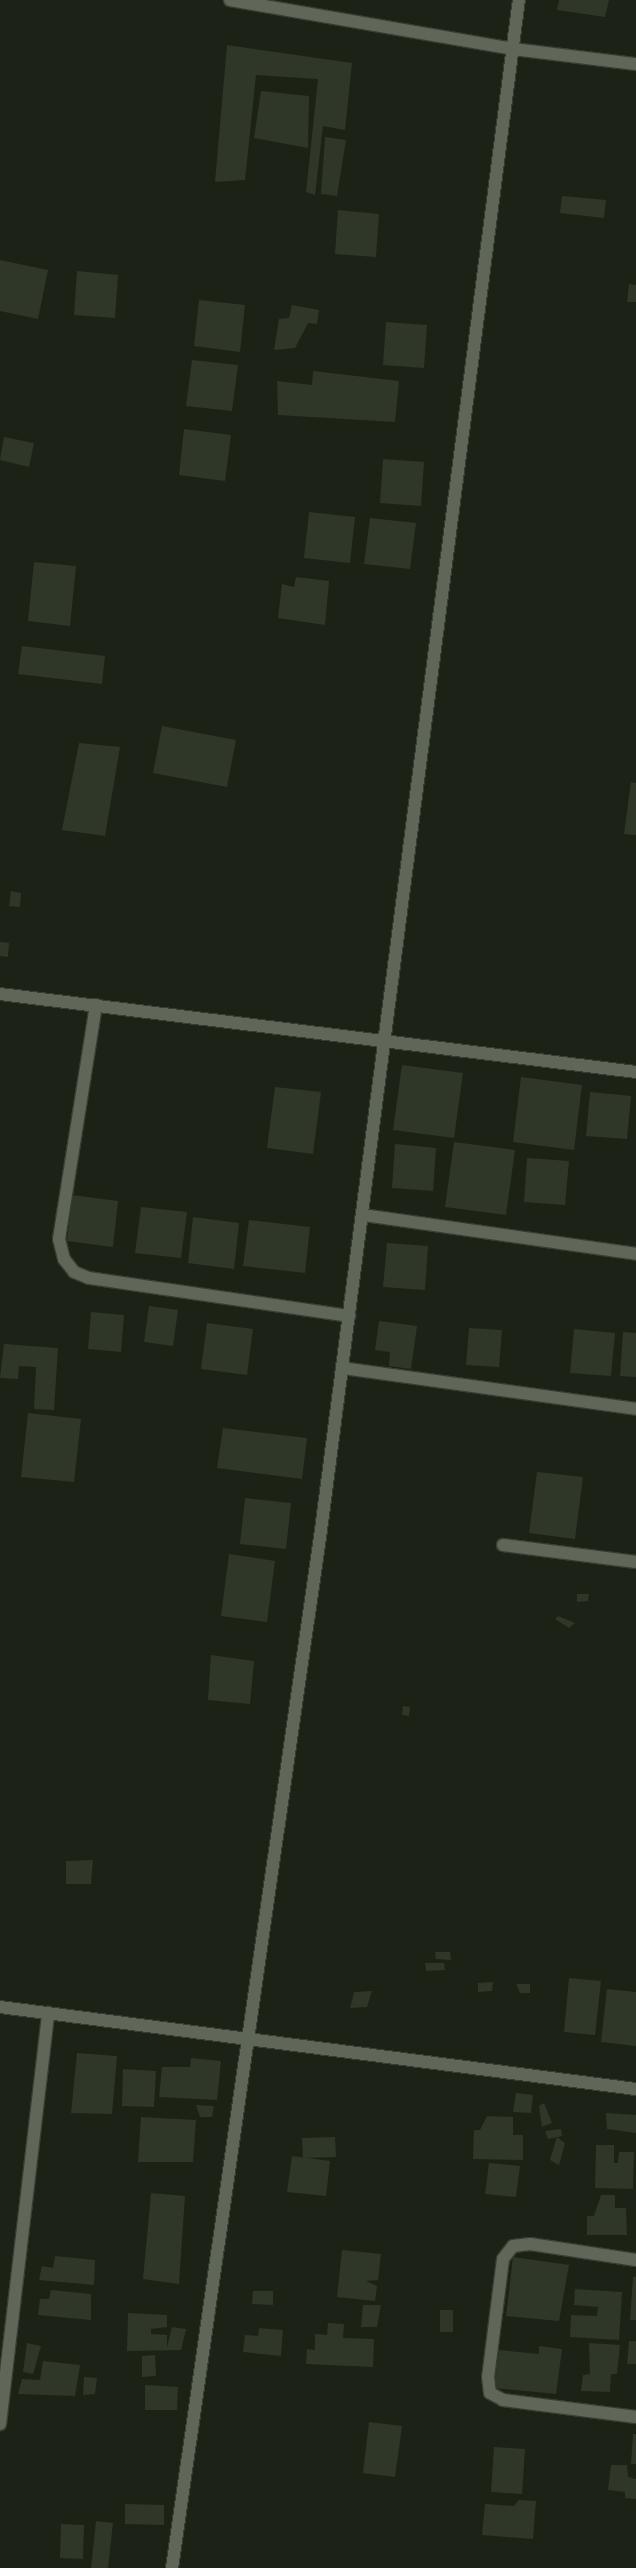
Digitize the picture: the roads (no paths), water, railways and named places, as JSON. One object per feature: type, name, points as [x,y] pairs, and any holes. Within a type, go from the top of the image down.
[{"type":"street","points":[[230,0],[513,49],[636,64]]},
{"type":"street","points":[[172,2568],[249,2040],[363,1215],[520,0]]},
{"type":"street","points":[[0,994],[385,1039],[636,1072]]},
{"type":"street","points":[[96,1005],[59,1239],[64,1260],[74,1272],[89,1278],[349,1316]]},
{"type":"street","points":[[363,1215],[636,1254]]},
{"type":"street","points":[[342,1368],[636,1408]]},
{"type":"street","points":[[503,1545],[636,1562]]},
{"type":"street","points":[[0,2007],[636,2089]]},
{"type":"street","points":[[0,2424],[48,2013]]},
{"type":"street","points":[[636,2260],[530,2244],[513,2246],[503,2258],[488,2377],[490,2393],[503,2400],[636,2418]]}]
